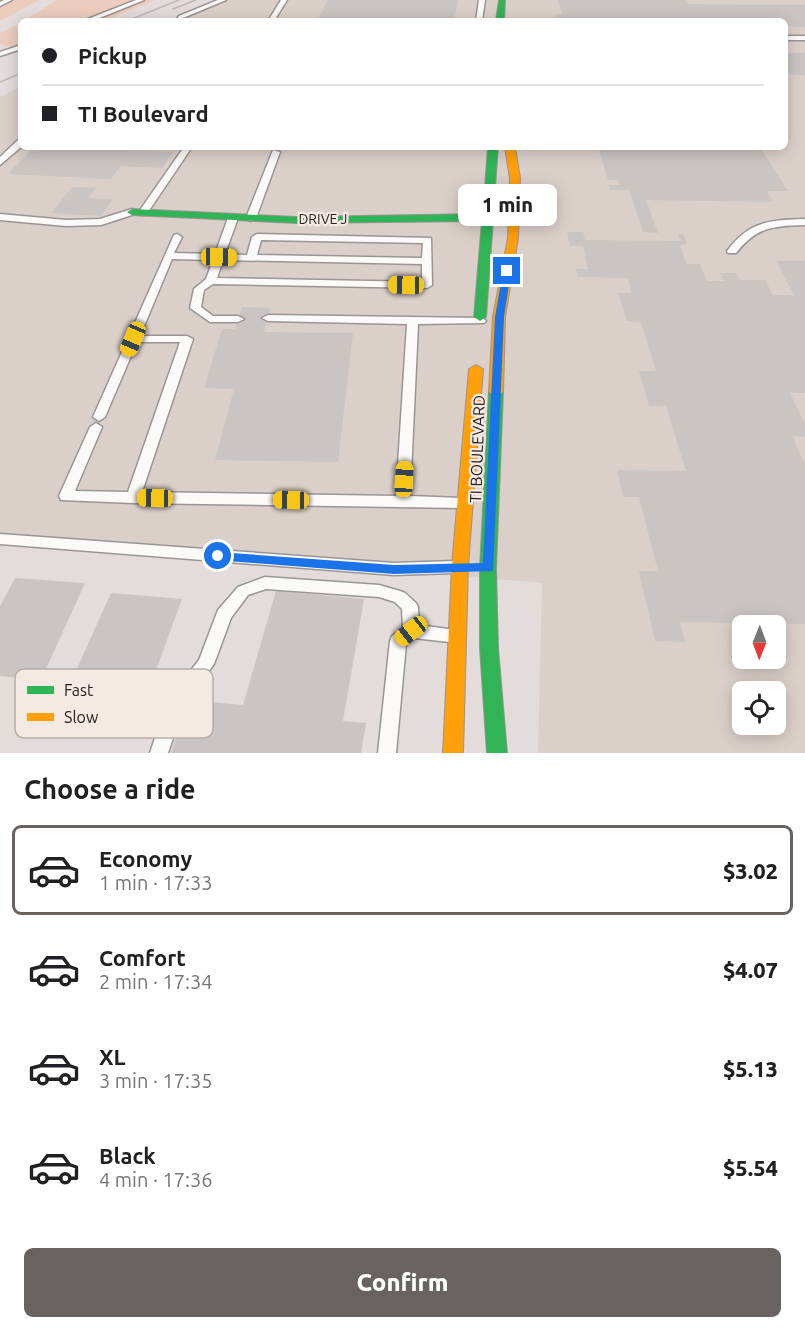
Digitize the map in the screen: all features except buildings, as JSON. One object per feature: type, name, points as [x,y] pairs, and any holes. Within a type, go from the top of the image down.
[{"type":"street","points":[[500,18],[502,0]]},
{"type":"street","points":[[479,327],[493,150]]},
{"type":"street","name":"TI BOULEVARD","points":[[496,753],[489,648],[489,568],[499,317],[512,251],[514,217],[515,178],[510,150]]},
{"type":"street","name":"DRIVE J","points":[[138,212],[233,218],[514,217]]},
{"type":"street","name":"TI BOULEVARD","points":[[453,753],[460,566],[477,356]]},
{"type":"lane","points":[[0,4],[9,0]]},
{"type":"lane","points":[[94,18],[141,0]]},
{"type":"lane","points":[[180,18],[223,0]]},
{"type":"lane","points":[[273,18],[284,0]]},
{"type":"lane","points":[[479,18],[482,0]]},
{"type":"lane","points":[[788,38],[805,38]]},
{"type":"lane","points":[[0,54],[18,48]]},
{"type":"lane","points":[[0,162],[18,145]]},
{"type":"lane","points":[[0,217],[66,223],[101,222],[138,212],[186,150]]},
{"type":"lane","points":[[251,218],[276,152]]},
{"type":"lane","points":[[211,281],[233,218]]},
{"type":"lane","points":[[732,251],[752,229],[772,223],[805,222]]},
{"type":"lane","points":[[177,237],[66,496],[464,503]]},
{"type":"lane","points":[[238,319],[210,319],[195,308],[199,289],[211,281],[428,285],[428,240],[257,237],[251,258]]},
{"type":"lane","points":[[168,256],[427,261]]},
{"type":"lane","points":[[268,318],[413,321],[479,327]]},
{"type":"lane","points":[[403,501],[413,321]]},
{"type":"lane","points":[[133,339],[187,339],[133,498]]},
{"type":"lane","points":[[0,539],[394,570],[460,566],[489,568]]},
{"type":"lane","points":[[202,669],[224,615],[243,591],[265,583],[379,591],[400,597],[410,607],[411,631]]},
{"type":"lane","points":[[387,753],[398,641],[411,631],[457,635]]},
{"type":"lane","points":[[159,753],[165,738]]},
{"type":"shaded area","points":[[0,0],[39,0],[0,21]]},
{"type":"shaded area","points":[[57,0],[156,0],[111,18],[29,18]]},
{"type":"shaded area","points":[[217,0],[805,0],[805,753],[538,753],[542,583],[0,537],[0,97],[18,88],[18,150],[788,150],[788,18],[177,18]]},
{"type":"shaded area","points":[[18,24],[18,49],[0,44],[0,33]]},
{"type":"tram line","points":[[134,18],[179,0]]},
{"type":"tram line","points":[[173,9],[196,0]]},
{"type":"tram line","points":[[0,82],[18,74]]},
{"type":"traffic: fast","points":[[500,18],[502,0]]},
{"type":"traffic: fast","points":[[480,317],[493,150]]},
{"type":"traffic: fast","points":[[132,212],[297,220],[509,217]]},
{"type":"traffic: fast","points":[[496,392],[488,568],[489,648],[497,753]]},
{"type":"traffic: slow","points":[[496,392],[499,317],[513,238],[515,178],[510,150]]},
{"type":"traffic: slow","points":[[453,753],[460,566],[476,369]]},
{"type":"route","points":[[218,556],[394,570],[460,566],[489,568],[499,317],[507,271]]}]
